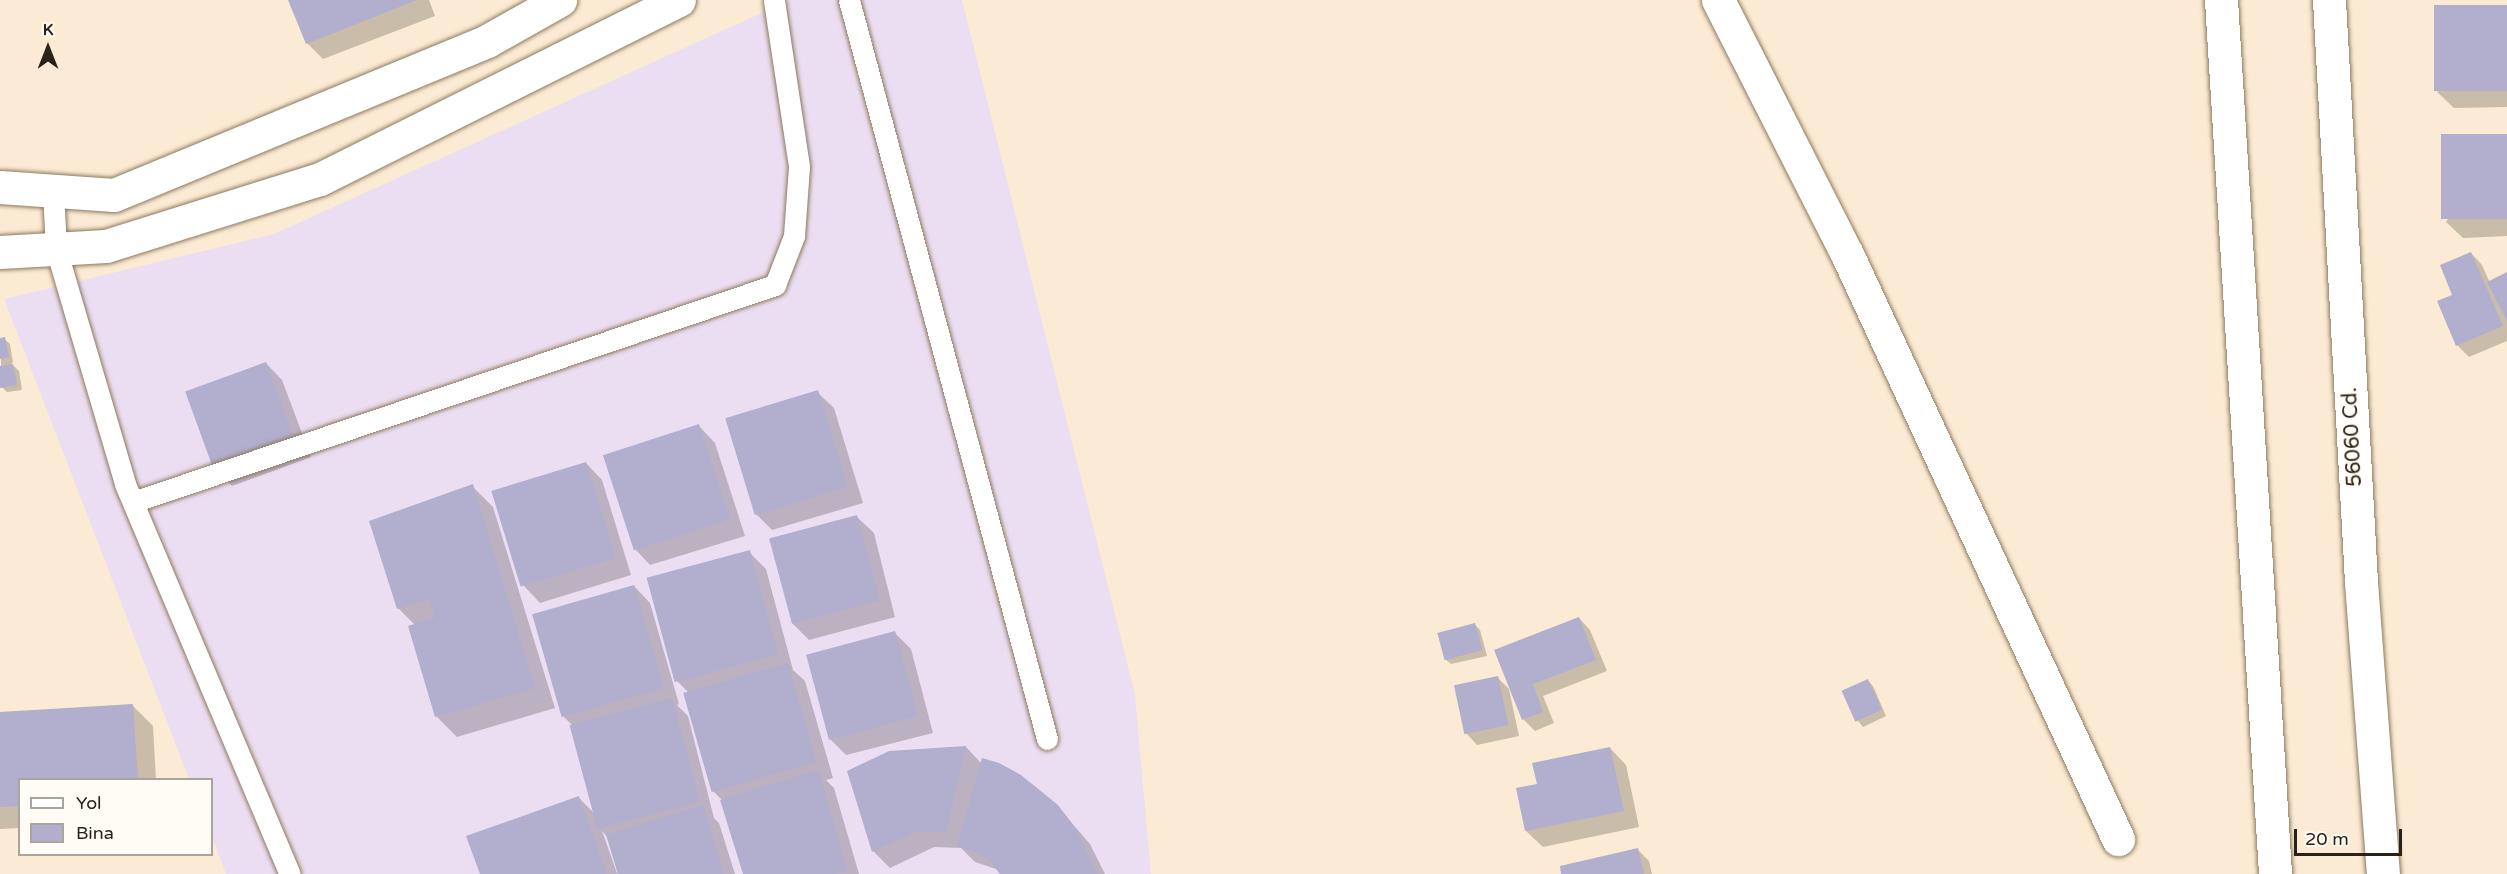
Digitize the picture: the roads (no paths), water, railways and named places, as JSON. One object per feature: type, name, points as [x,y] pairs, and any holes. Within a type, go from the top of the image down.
[{"type":"street","points":[[0,187],[114,195],[487,41],[560,0]]},
{"type":"street","points":[[0,252],[106,246],[320,180],[679,0]]},
{"type":"street","points":[[1718,0],[1847,254],[2118,838]]},
{"type":"street","points":[[2221,0],[2275,874]]},
{"type":"street","name":"56060 Cd.","points":[[2329,0],[2361,570],[2383,874]]},
{"type":"lane","points":[[133,502],[219,475],[775,285],[794,236],[799,166],[774,0]]},
{"type":"lane","points":[[849,0],[1047,739]]},
{"type":"lane","points":[[52,191],[56,249],[133,502],[290,874]]}]
